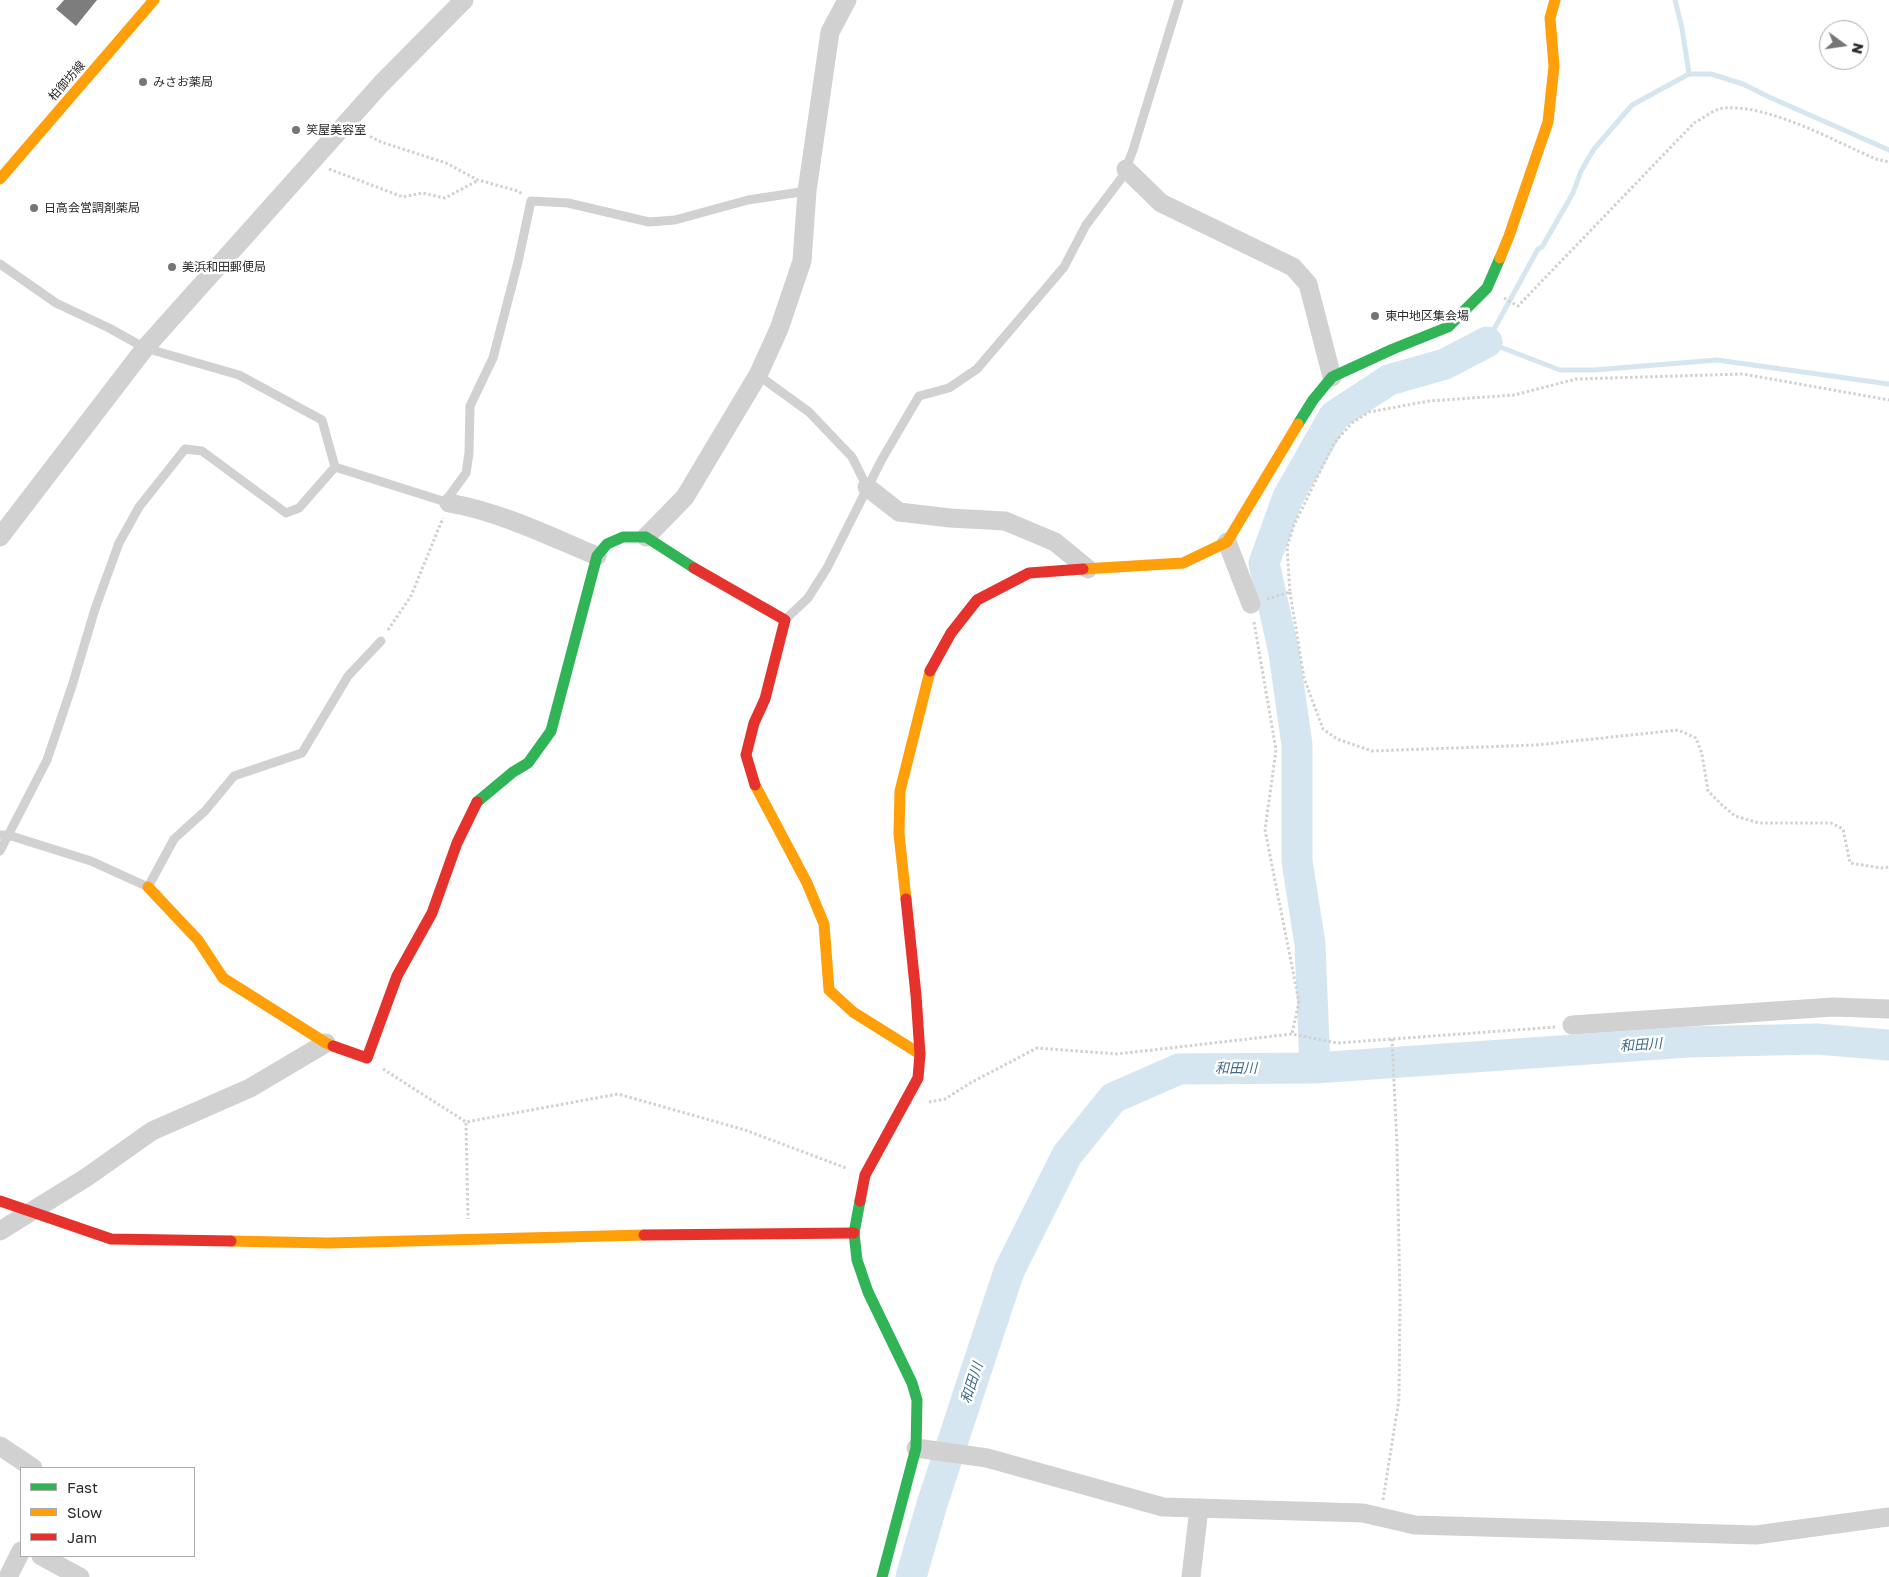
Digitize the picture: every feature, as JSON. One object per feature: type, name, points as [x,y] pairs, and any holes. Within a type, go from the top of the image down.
[{"type":"street","name":"柏御坊線","points":[[0,179],[154,0]]},
{"type":"street","points":[[0,537],[145,348],[381,84],[464,0]]},
{"type":"street","points":[[646,537],[685,497],[758,375],[779,329],[802,261],[807,191],[830,32],[847,0]]},
{"type":"street","points":[[882,1577],[922,1449],[917,1400],[912,1383],[868,1292],[857,1260],[854,1233],[865,1175],[918,1078],[920,1054],[916,995],[899,834],[900,791],[928,674],[952,633],[977,600],[1030,573],[1183,563],[1227,542],[1313,400],[1332,378],[1393,349],[1448,327],[1487,288],[1509,236],[1548,122],[1554,66],[1550,18],[1555,0]]},
{"type":"street","points":[[1126,169],[1161,203],[1292,267],[1308,284],[1332,378]]},
{"type":"street","points":[[867,486],[899,512],[950,518],[1005,521],[1055,542],[1088,569]]},
{"type":"street","points":[[447,502],[485,511],[597,556]]},
{"type":"street","points":[[148,887],[198,940],[223,978],[326,1043],[366,1058],[397,976],[432,913],[457,843],[478,801],[513,772],[528,764],[552,731],[597,556],[607,544],[623,537],[646,537],[713,580],[785,620],[765,699],[754,723],[746,755],[753,781],[808,883],[824,924],[829,990],[852,1012],[920,1054]]},
{"type":"street","points":[[1227,542],[1251,604]]},
{"type":"street","points":[[1572,1025],[1833,1007],[1889,1009]]},
{"type":"street","points":[[0,1232],[87,1177],[152,1131],[250,1088],[326,1043]]},
{"type":"street","points":[[0,1201],[111,1239],[328,1244],[595,1236],[854,1233]]},
{"type":"street","points":[[0,1446],[32,1467]]},
{"type":"street","points":[[922,1449],[987,1458],[1163,1508],[1363,1513],[1415,1525],[1756,1535],[1889,1517]]},
{"type":"street","points":[[1191,1577],[1198,1508]]},
{"type":"street","points":[[8,1577],[20,1553]]},
{"type":"street","points":[[44,1557],[80,1577]]},
{"type":"lane","points":[[785,620],[808,598],[827,568],[867,486],[918,396],[949,388],[977,369],[1064,267],[1086,225],[1124,176],[1179,0]]},
{"type":"lane","points":[[335,467],[447,502],[466,473],[469,453],[470,406],[493,358],[518,262],[531,201],[568,204],[649,222],[675,220],[748,200],[807,191]]},
{"type":"lane","points":[[0,264],[56,303],[109,328],[145,348],[239,375],[322,420],[335,467]]},
{"type":"lane","points":[[758,375],[809,412],[852,458],[867,486]]},
{"type":"lane","points":[[0,851],[4,835],[47,760],[95,609],[119,543],[139,507],[185,449],[202,451],[286,512],[299,508],[335,467]]},
{"type":"lane","points":[[4,835],[91,861],[148,887],[174,839],[206,811],[234,776],[302,753],[348,676],[381,641]]},
{"type":"path","points":[[1487,288],[1518,306],[1694,124],[1723,108],[1748,110],[1786,119],[1876,160],[1889,162]]},
{"type":"path","points":[[346,124],[381,142],[446,163],[478,180],[518,191],[531,201]]},
{"type":"path","points":[[314,159],[324,167],[403,197],[422,193],[445,198],[478,180]]},
{"type":"path","points":[[1889,400],[1743,374],[1576,378],[1514,395],[1429,401],[1369,412],[1352,423],[1334,443],[1294,526],[1287,547],[1290,592],[1304,678],[1323,729],[1337,739],[1372,751],[1536,746],[1678,730],[1696,738],[1702,754],[1708,791],[1735,816],[1760,823],[1831,823],[1843,829],[1850,863],[1889,868]]},
{"type":"path","points":[[381,641],[412,596],[447,502]]},
{"type":"path","points":[[1290,592],[1251,604],[1276,750],[1265,830],[1299,1002],[1292,1034]]},
{"type":"path","points":[[903,1106],[945,1099],[972,1082],[1036,1048],[1116,1054],[1292,1034],[1337,1043],[1572,1025]]},
{"type":"path","points":[[1380,1517],[1399,1399],[1400,1300],[1397,1146],[1392,1039]]},
{"type":"path","points":[[366,1058],[466,1122],[618,1094],[745,1130],[865,1175]]},
{"type":"path","points":[[466,1122],[468,1239]]},
{"type":"building","points":[[64,0],[97,0],[76,26],[56,9]]},
{"type":"waterway","points":[[1675,0],[1682,28],[1689,74]]},
{"type":"waterway","points":[[1889,150],[1743,84],[1711,74],[1689,74],[1632,105],[1594,149],[1581,171],[1573,193],[1542,247],[1538,249],[1487,342],[1560,370],[1594,370],[1717,360],[1889,384]]},
{"type":"waterway","points":[[1315,1068],[1310,944],[1297,861],[1297,745],[1284,653],[1264,563],[1288,497],[1334,416],[1389,380],[1445,364],[1487,342]]},
{"type":"waterway","name":"和田川","points":[[911,1577],[932,1504],[1009,1271],[1067,1155],[1113,1098],[1179,1069],[1315,1068],[1689,1042],[1817,1039],[1889,1045]]},
{"type":"traffic: fast","points":[[1298,424],[1313,400],[1332,377],[1393,349],[1448,327],[1487,288],[1500,258]]},
{"type":"traffic: fast","points":[[477,802],[513,772],[528,763],[551,731],[597,556],[607,544],[623,537],[646,537],[694,568]]},
{"type":"traffic: fast","points":[[860,1201],[854,1233],[857,1260],[868,1292],[912,1383],[917,1400],[916,1448],[882,1577]]},
{"type":"traffic: slow","points":[[0,179],[154,0]]},
{"type":"traffic: slow","points":[[1500,258],[1548,122],[1554,66],[1550,18],[1555,0]]},
{"type":"traffic: slow","points":[[1083,569],[1183,563],[1227,542],[1298,424]]},
{"type":"traffic: slow","points":[[906,899],[899,834],[900,791],[930,671]]},
{"type":"traffic: slow","points":[[755,785],[807,883],[824,924],[829,990],[853,1012],[920,1054]]},
{"type":"traffic: slow","points":[[148,887],[198,940],[223,978],[333,1046]]},
{"type":"traffic: slow","points":[[231,1241],[328,1243],[644,1235]]},
{"type":"traffic: jam","points":[[694,568],[785,620],[765,699],[754,723],[746,755],[755,785]]},
{"type":"traffic: jam","points":[[930,671],[951,633],[977,600],[1029,573],[1083,569]]},
{"type":"traffic: jam","points":[[333,1046],[367,1058],[397,976],[432,913],[457,843],[477,802]]},
{"type":"traffic: jam","points":[[860,1201],[865,1175],[918,1078],[920,1054],[906,899]]},
{"type":"traffic: jam","points":[[0,1201],[111,1239],[231,1241]]},
{"type":"traffic: jam","points":[[644,1235],[854,1233]]},
{"type":"place","name":"みさお薬局","points":[[143,82]]},
{"type":"place","name":"笑屋美容室","points":[[296,130]]},
{"type":"place","name":"日高会営調剤薬局","points":[[34,208]]},
{"type":"place","name":"美浜和田郵便局","points":[[172,267]]},
{"type":"place","name":"東中地区集会場","points":[[1375,316]]}]
